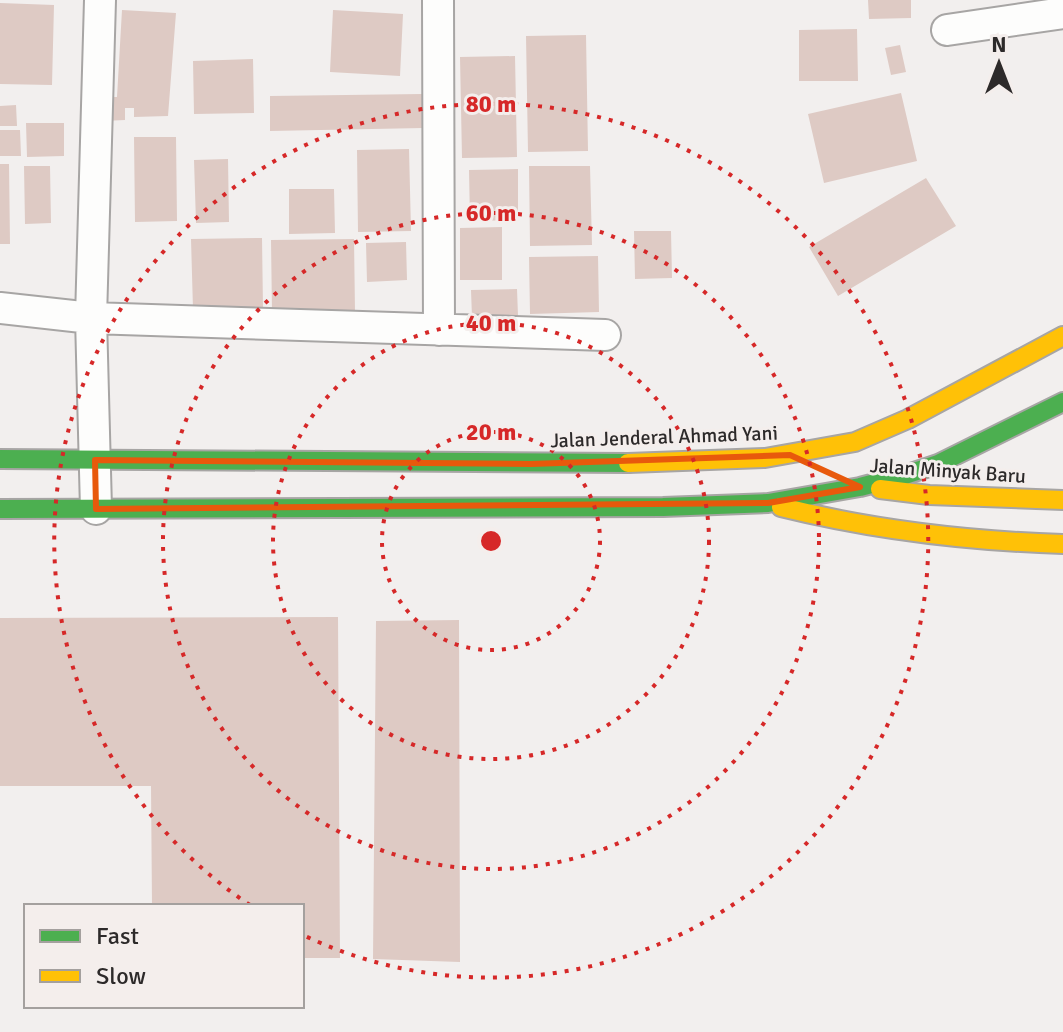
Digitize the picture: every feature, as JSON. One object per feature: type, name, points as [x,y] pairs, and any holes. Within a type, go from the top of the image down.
[{"type":"main road","name":"Jalan Jenderal Ahmad Yani","points":[[0,509],[96,509],[231,485],[790,455],[855,442],[883,430],[1063,336]]},
{"type":"main road","name":"Jalan Jenderal Ahmad Yani","points":[[0,459],[95,460],[231,485],[663,507],[768,503],[860,487],[938,464],[1063,402]]},
{"type":"main road","name":"Jalan Minyak Baru","points":[[790,455],[860,487],[929,495],[1063,500]]},
{"type":"main road","points":[[768,503],[858,526],[927,535],[1063,544]]},
{"type":"street","points":[[96,509],[92,329],[100,0]]},
{"type":"street","points":[[438,0],[439,330]]},
{"type":"street","points":[[947,30],[1063,13]]},
{"type":"street","points":[[0,308],[92,329],[439,330],[605,335]]},
{"type":"highlighted area","points":[[790,455],[860,487],[768,503],[96,509],[95,460],[531,464]]},
{"type":"building","points":[[868,0],[911,0],[911,18],[869,19]]},
{"type":"building","points":[[0,3],[54,5],[52,85],[0,84]]},
{"type":"building","points":[[122,10],[176,13],[168,116],[134,117],[134,108],[125,108],[125,120],[103,121],[102,97],[117,97]]},
{"type":"building","points":[[333,10],[403,14],[400,76],[330,72]]},
{"type":"building","points":[[857,29],[858,81],[799,81],[799,30]]},
{"type":"building","points":[[586,35],[588,151],[528,152],[526,36]]},
{"type":"building","points":[[900,45],[906,72],[891,75],[885,48]]},
{"type":"building","points":[[515,56],[517,157],[462,158],[460,57]]},
{"type":"building","points":[[253,59],[254,113],[194,114],[193,61]]},
{"type":"building","points":[[901,93],[917,161],[824,183],[808,114]]},
{"type":"building","points":[[422,94],[423,128],[270,131],[270,96]]},
{"type":"building","points":[[16,105],[17,126],[0,126],[0,106]]},
{"type":"building","points":[[26,123],[64,123],[64,156],[27,157]]},
{"type":"building","points":[[0,130],[20,130],[21,156],[0,156]]},
{"type":"building","points":[[134,137],[176,137],[177,221],[135,222]]},
{"type":"building","points":[[409,149],[411,231],[358,232],[357,150]]},
{"type":"building","points":[[228,159],[229,222],[196,223],[194,160]]},
{"type":"building","points":[[0,164],[9,164],[10,244],[0,244]]},
{"type":"building","points":[[24,166],[50,166],[51,223],[25,224]]},
{"type":"building","points":[[529,166],[590,166],[592,245],[530,246]]},
{"type":"building","points":[[518,169],[518,220],[470,221],[469,170]]},
{"type":"building","points":[[926,178],[956,226],[838,296],[809,247]]},
{"type":"building","points":[[289,189],[334,189],[335,233],[289,234]]},
{"type":"building","points":[[502,227],[502,280],[460,280],[460,228]]},
{"type":"building","points":[[634,231],[671,231],[672,278],[635,279]]},
{"type":"building","points":[[262,238],[263,308],[193,309],[191,239]]},
{"type":"building","points":[[354,239],[355,311],[272,312],[271,240]]},
{"type":"building","points":[[406,242],[407,280],[367,282],[366,243]]},
{"type":"building","points":[[598,256],[599,312],[530,314],[529,257]]},
{"type":"building","points":[[517,289],[518,316],[472,317],[471,290]]},
{"type":"building","points":[[338,617],[340,958],[304,958],[304,904],[152,904],[151,786],[0,786],[0,618]]},
{"type":"building","points":[[459,620],[460,962],[373,959],[376,621]]},
{"type":"traffic: fast","points":[[0,509],[663,507],[768,503],[860,487],[938,464],[1063,402]]},
{"type":"traffic: fast","points":[[0,459],[628,463]]},
{"type":"traffic: slow","points":[[628,463],[765,458],[855,442],[908,419],[1063,336]]},
{"type":"traffic: slow","points":[[880,489],[929,495],[1063,500]]},
{"type":"traffic: slow","points":[[781,507],[921,533],[1063,544]]}]
